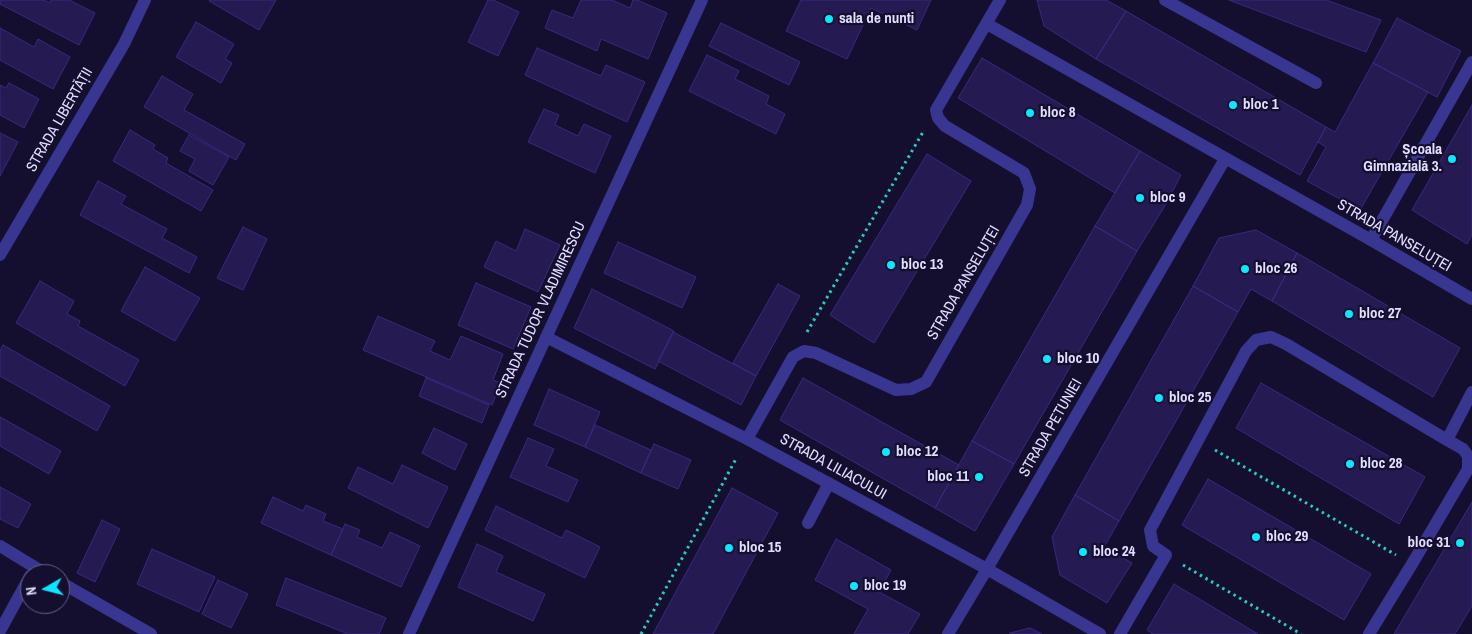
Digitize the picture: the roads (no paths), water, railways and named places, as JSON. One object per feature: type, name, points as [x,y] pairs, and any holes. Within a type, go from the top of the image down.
[{"type":"street","name":"STRADA LIBERTĂȚII","points":[[0,254],[124,44],[145,0]]},
{"type":"street","name":"STRADA TUDOR VLADIMIRESCU","points":[[409,634],[702,0]]},
{"type":"street","points":[[987,24],[1000,0]]},
{"type":"street","points":[[1164,0],[1316,83]]},
{"type":"street","name":"STRADA PANSELUȚEI","points":[[747,439],[793,356],[804,351],[816,353],[896,390],[911,389],[926,382],[931,374],[1027,205],[1030,189],[1024,173],[945,126],[938,118],[936,110],[987,24],[1371,240],[1472,299]]},
{"type":"street","points":[[1371,240],[1472,62]]},
{"type":"street","name":"STRADA PETUNIEI","points":[[948,634],[1225,159]]},
{"type":"street","points":[[1120,634],[1166,555],[1153,546],[1150,530],[1246,350],[1256,340],[1271,337],[1286,344],[1463,449],[1468,456],[1468,468],[1369,634]]},
{"type":"street","name":"STRADA LILIACULUI","points":[[546,338],[747,439],[987,569],[1100,634]]},
{"type":"street","points":[[1447,440],[1472,392]]},
{"type":"street","points":[[808,523],[829,483]]},
{"type":"street","points":[[0,546],[22,564]]},
{"type":"street","points":[[70,588],[151,634]]},
{"type":"street","points":[[0,631],[20,594]]},
{"type":"place","name":"sala de nunti","points":[[829,19]]},
{"type":"place","name":"bloc 1","points":[[1233,105]]},
{"type":"place","name":"bloc 8","points":[[1030,113]]},
{"type":"place","name":"Școala Gimnazială 3.","points":[[1452,159]]},
{"type":"place","name":"bloc 9","points":[[1140,198]]},
{"type":"place","name":"bloc 13","points":[[891,265]]},
{"type":"place","name":"bloc 26","points":[[1245,269]]},
{"type":"place","name":"bloc 27","points":[[1349,314]]},
{"type":"place","name":"bloc 10","points":[[1047,359]]},
{"type":"place","name":"bloc 25","points":[[1159,398]]},
{"type":"place","name":"bloc 12","points":[[886,452]]},
{"type":"place","name":"bloc 28","points":[[1350,464]]},
{"type":"place","name":"bloc 11","points":[[979,477]]},
{"type":"place","name":"bloc 29","points":[[1256,537]]},
{"type":"place","name":"bloc 31","points":[[1460,543]]},
{"type":"place","name":"bloc 15","points":[[729,548]]},
{"type":"place","name":"bloc 24","points":[[1083,552]]},
{"type":"place","name":"bloc 19","points":[[854,586]]}]
